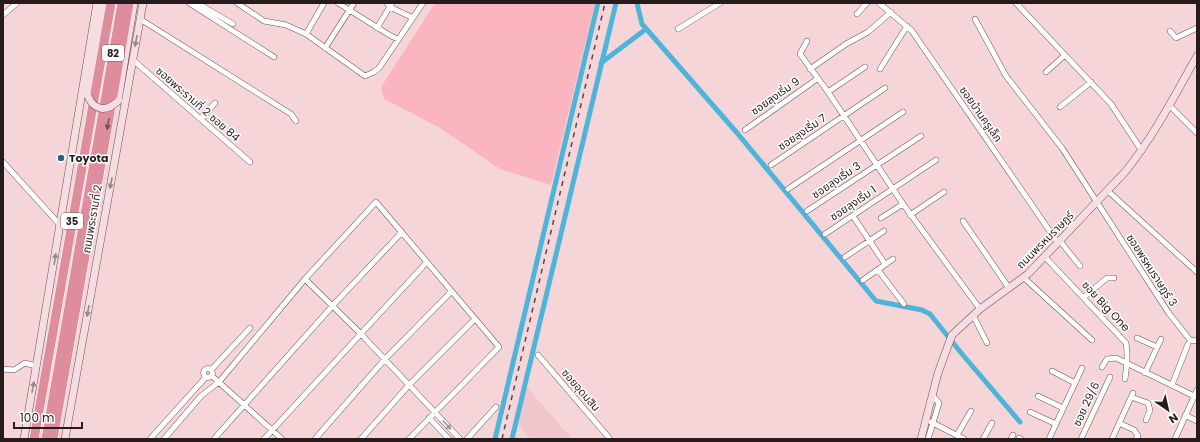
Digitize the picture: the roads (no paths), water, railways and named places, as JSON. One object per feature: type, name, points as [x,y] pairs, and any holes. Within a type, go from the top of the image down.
[{"type":"highway","name":"82","points":[[35,439],[111,3]]},
{"type":"highway","name":"ถนนพระรามที่ 2","points":[[35,439],[111,3]]},
{"type":"highway","name":"82","points":[[46,439],[122,3]]},
{"type":"highway","name":"ถนนพระรามที่ 2","points":[[53,439],[129,3]]},
{"type":"main road","name":"35","points":[[24,439],[97,3]]},
{"type":"main road","points":[[103,3],[88,96],[93,105],[102,109],[110,107],[118,101],[134,3]]},
{"type":"main road","name":"ถนนพระรามที่ 2","points":[[65,439],[143,3]]},
{"type":"main road","name":"ถนนพรหมราษฎร์","points":[[921,439],[930,421],[933,396],[948,343],[952,336],[980,309],[1024,278],[1108,191],[1142,151],[1197,56]]},
{"type":"street","points":[[3,15],[17,3]]},
{"type":"street","points":[[189,3],[274,57]]},
{"type":"street","points":[[197,3],[233,24]]},
{"type":"street","points":[[237,3],[264,21],[286,25],[306,34],[365,76],[379,68],[423,3]]},
{"type":"street","points":[[306,34],[324,3]]},
{"type":"street","points":[[338,3],[390,36],[398,38]]},
{"type":"street","points":[[325,48],[354,3]]},
{"type":"street","points":[[678,29],[720,3]]},
{"type":"street","points":[[857,14],[868,3]]},
{"type":"street","name":"ซอยบ้านครูเล็ก","points":[[879,3],[907,26],[1059,242],[1080,266]]},
{"type":"street","points":[[1016,3],[1111,104],[1142,151]]},
{"type":"street","points":[[377,28],[390,4],[413,18]]},
{"type":"street","points":[[810,69],[846,44],[868,32],[891,12]]},
{"type":"street","points":[[140,19],[291,114],[296,121]]},
{"type":"street","name":"ซอยพรหมราษฎร์ 3","points":[[975,19],[1006,76],[1062,148],[1171,318],[1190,340],[1197,341]]},
{"type":"street","points":[[880,69],[907,26]]},
{"type":"street","points":[[1170,31],[1176,38],[1197,28]]},
{"type":"street","points":[[807,41],[800,54],[828,92],[910,215],[980,309]]},
{"type":"street","points":[[1046,72],[1065,55]]},
{"type":"street","name":"ซอยพระรามที่ 2 ซอย 84","points":[[133,60],[250,162]]},
{"type":"street","points":[[828,92],[865,66]]},
{"type":"street","name":"ซอยลุงเริ่ม 9","points":[[745,130],[817,79]]},
{"type":"street","points":[[1060,107],[1091,82]]},
{"type":"street","name":"ซอยลุงเริ่ม 7","points":[[771,165],[885,88]]},
{"type":"street","points":[[200,119],[215,103]]},
{"type":"street","points":[[1169,105],[1197,133]]},
{"type":"street","points":[[788,189],[903,112]]},
{"type":"street","name":"ซอยลุงเริ่ม 3","points":[[807,212],[921,136]]},
{"type":"street","name":"ซอยลุงเริ่ม 1","points":[[825,234],[936,160]]},
{"type":"street","points":[[3,162],[60,225]]},
{"type":"street","points":[[1108,191],[1197,272]]},
{"type":"street","points":[[910,215],[944,192]]},
{"type":"street","points":[[164,439],[200,396],[219,382],[305,279],[374,203],[379,204],[499,348],[409,439]]},
{"type":"street","points":[[881,218],[903,204]]},
{"type":"street","points":[[853,216],[886,264]]},
{"type":"street","points":[[964,221],[1009,288]]},
{"type":"street","points":[[845,257],[884,231]]},
{"type":"street","points":[[214,439],[332,306],[402,232]]},
{"type":"street","name":"ซอย Big One","points":[[1045,256],[1126,343],[1127,365],[1125,379]]},
{"type":"street","points":[[863,280],[893,258]]},
{"type":"street","points":[[264,439],[360,332],[427,262]]},
{"type":"street","points":[[878,270],[904,304]]},
{"type":"street","points":[[1024,278],[1092,340]]},
{"type":"street","points":[[1084,297],[1107,278],[1114,278]]},
{"type":"street","points":[[305,279],[360,332],[460,439]]},
{"type":"street","points":[[315,439],[385,359],[451,292]]},
{"type":"street","points":[[973,315],[987,343]]},
{"type":"street","points":[[361,439],[409,385],[475,319]]},
{"type":"street","points":[[206,377],[205,370],[211,370],[250,328]]},
{"type":"street","points":[[1137,338],[1157,347]]},
{"type":"street","points":[[1145,373],[1161,339]]},
{"type":"street","points":[[1172,385],[1188,344]]},
{"type":"street","name":"ซอยอุดมสิน","points":[[538,355],[610,439]]},
{"type":"street","points":[[1102,367],[1106,360],[1111,358],[1119,360],[1194,396]]},
{"type":"street","points":[[3,369],[14,370],[25,363],[36,366]]},
{"type":"street","points":[[1049,439],[1082,368]]},
{"type":"street","points":[[211,370],[212,376],[282,439]]},
{"type":"street","points":[[1052,371],[1075,383]]},
{"type":"street","points":[[150,439],[206,377],[212,376]]},
{"type":"street","name":"ซอย 29/6","points":[[1081,439],[1110,377]]},
{"type":"street","points":[[1175,439],[1197,390]]},
{"type":"street","points":[[1112,439],[1132,395],[1148,403],[1150,410],[1146,420]]},
{"type":"street","points":[[1038,396],[1063,408]]},
{"type":"street","points":[[467,439],[496,407]]},
{"type":"street","points":[[928,439],[930,421],[961,438],[971,411]]},
{"type":"street","points":[[1030,412],[1056,424]]},
{"type":"street","points":[[1186,416],[1197,421]]},
{"type":"street","points":[[429,418],[449,439]]},
{"type":"street","points":[[983,439],[992,422]]},
{"type":"street","points":[[1119,423],[1134,430],[1138,436],[1136,439]]},
{"type":"waterway","points":[[495,439],[598,3]]},
{"type":"waterway","points":[[512,439],[616,3]]},
{"type":"waterway","points":[[637,3],[642,24],[738,134],[876,301],[922,310],[930,314],[1020,422]]},
{"type":"waterway","points":[[601,63],[646,29]]},
{"type":"railway","points":[[502,439],[605,3]]},
{"type":"place","name":"Toyota","points":[[61,158]]}]
